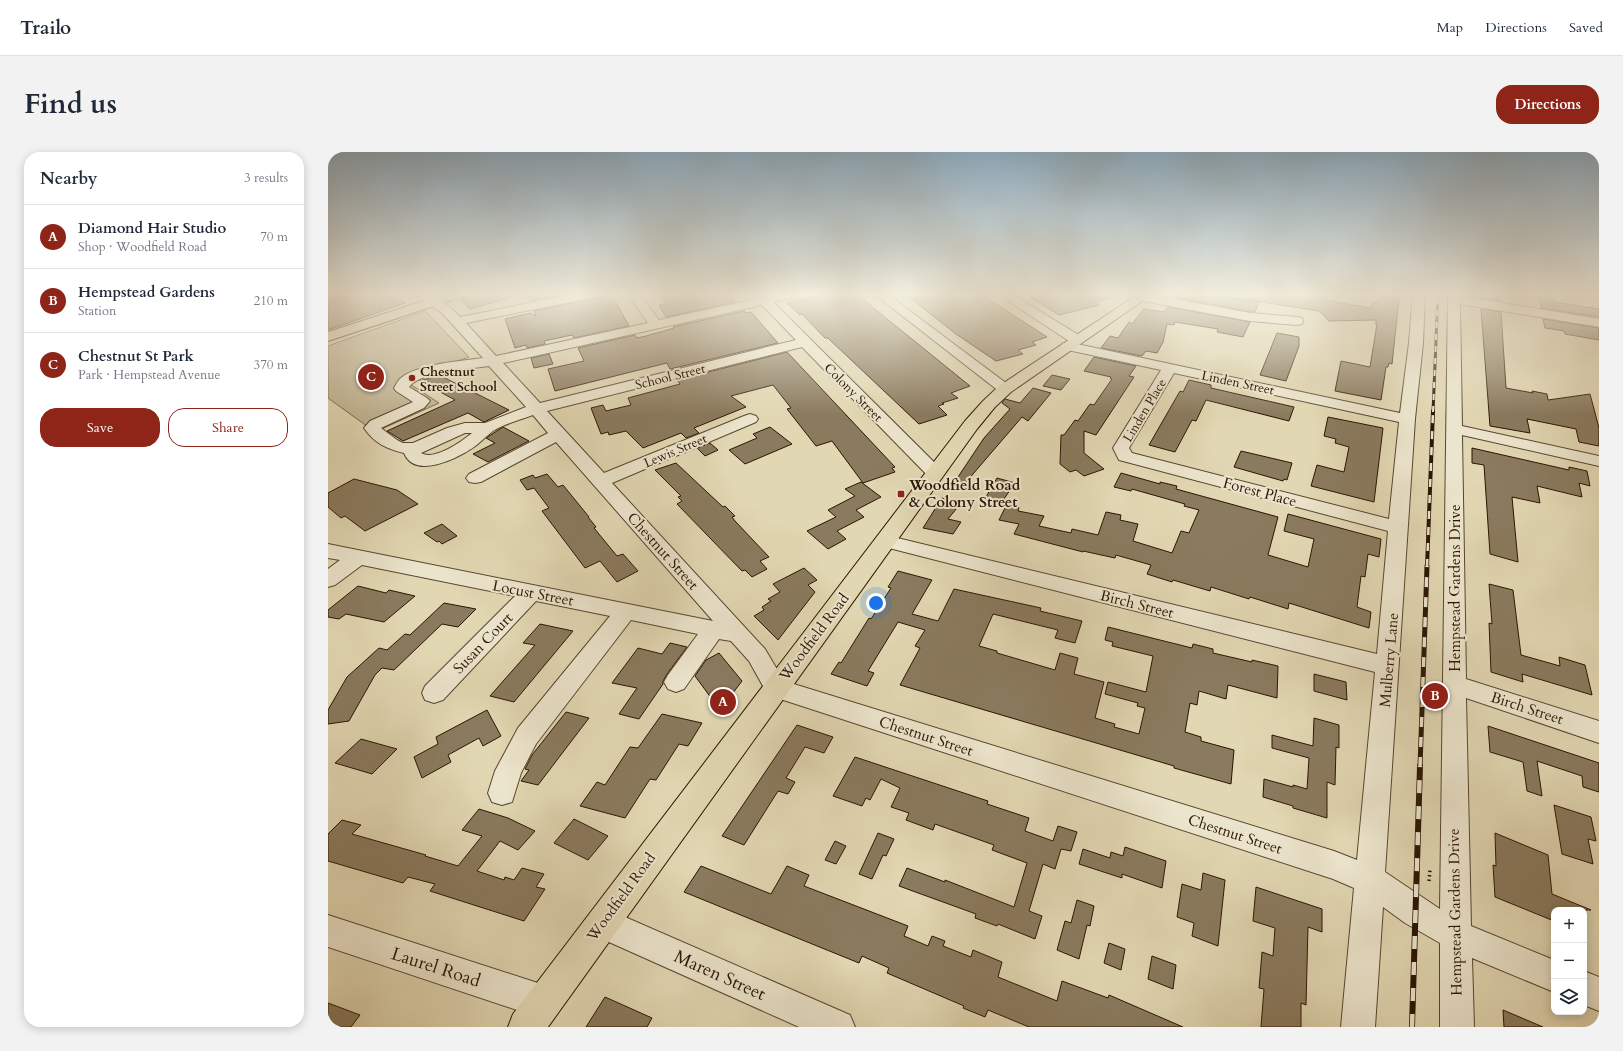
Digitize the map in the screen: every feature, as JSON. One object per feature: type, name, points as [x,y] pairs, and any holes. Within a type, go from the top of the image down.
[{"type":"main road","name":"Woodfield Road","points":[[535,1015],[971,425],[989,404],[1005,389],[1085,334]]},
{"type":"street","name":"Chestnut Street","points":[[469,334],[757,655],[776,688],[1334,865],[1371,880],[1416,912],[1456,935],[1551,975]]},
{"type":"street","points":[[493,361],[616,334]]},
{"type":"street","name":"Colony Street","points":[[797,334],[935,473]]},
{"type":"street","points":[[933,334],[1005,389]]},
{"type":"street","name":"Linden Street","points":[[1060,334],[1073,343],[1170,368],[1408,419]]},
{"type":"street","name":"Mulberry Lane","points":[[1358,1027],[1416,334]]},
{"type":"street","name":"Hempstead Gardens Drive","points":[[1454,334],[1454,819],[1456,1027]]},
{"type":"street","name":"School Street","points":[[493,361],[444,368],[416,375],[408,379],[402,384],[401,388],[422,401],[419,405],[376,424],[372,428],[380,438],[398,447],[405,449],[416,448],[412,452],[418,459],[425,461],[434,460],[465,446],[481,435],[487,428],[535,409],[805,342]]},
{"type":"street","name":"Linden Place","points":[[1123,453],[1121,448],[1170,368]]},
{"type":"street","name":"Lewis Street","points":[[601,482],[750,419]]},
{"type":"street","points":[[1455,429],[1599,461]]},
{"type":"street","points":[[475,478],[558,434]]},
{"type":"street","name":"Forest Place","points":[[1123,453],[1134,459],[1399,528]]},
{"type":"street","name":"Birch Street","points":[[886,541],[1388,666]]},
{"type":"street","name":"Locust Street","points":[[328,551],[738,634]]},
{"type":"street","points":[[328,580],[357,558]]},
{"type":"street","name":"Susan Court","points":[[434,693],[531,593]]},
{"type":"street","points":[[502,793],[508,771],[527,736],[626,611]]},
{"type":"street","points":[[676,682],[714,629]]},
{"type":"street","name":"Birch Street","points":[[1455,685],[1599,732]]},
{"type":"street","name":"Maren Street","points":[[602,923],[838,1027]]},
{"type":"street","name":"Laurel Road","points":[[328,931],[535,1015]]},
{"type":"street","points":[[1587,989],[1599,994]]},
{"type":"path","points":[[1429,881],[1430,870]]},
{"type":"shaded area","points":[[362,334],[447,334],[469,357],[441,367],[443,370],[410,384],[439,403],[375,432],[328,398],[328,346]]},
{"type":"building","points":[[510,334],[593,334],[574,338],[572,335],[544,341],[545,344],[527,348],[526,345],[515,348]]},
{"type":"building","points":[[654,334],[770,334],[778,343],[670,369],[667,363],[555,391],[548,369],[584,361],[578,348],[635,335],[637,338]]},
{"type":"building","points":[[821,334],[905,334],[970,386],[951,393],[958,398],[942,403],[944,404],[938,406],[947,415],[919,424],[828,338],[825,338]]},
{"type":"building","points":[[956,334],[1042,334],[1047,337],[1032,342],[1036,345],[1018,350],[1023,354],[996,361]]},
{"type":"building","points":[[1121,334],[1165,334],[1163,342],[1157,353],[1146,351],[1142,356],[1101,348],[1110,336],[1118,338]]},
{"type":"building","points":[[1227,334],[1244,334],[1243,337]]},
{"type":"building","points":[[1277,334],[1299,337],[1299,346],[1286,381],[1260,375]]},
{"type":"building","points":[[1375,334],[1395,334],[1392,364],[1389,363],[1388,367],[1386,367],[1381,400],[1335,391],[1341,361],[1370,367]]},
{"type":"building","points":[[1483,334],[1502,334],[1506,388],[1547,394],[1548,400],[1590,394],[1599,428],[1599,446],[1579,442],[1576,429],[1527,419],[1530,433],[1490,426]]},
{"type":"building","points":[[1565,334],[1599,334],[1599,340]]},
{"type":"building","points":[[787,352],[895,467],[892,468],[895,472],[863,483],[832,441],[816,446],[787,409],[791,408],[773,385],[731,396],[746,407],[694,428],[699,433],[686,438],[681,433],[643,448],[626,431],[609,435],[608,432],[601,434],[591,408],[603,405],[606,411],[631,405],[628,398],[680,384],[677,380]]},
{"type":"building","points":[[549,354],[553,364],[534,368],[531,358]]},
{"type":"building","points":[[1094,357],[1136,366],[1129,376],[1134,377],[1096,435],[1084,431],[1084,453],[1104,469],[1084,476],[1076,470],[1070,472],[1060,464],[1061,435],[1064,435],[1075,420],[1078,421],[1090,404],[1094,405],[1112,379],[1110,378],[1111,377],[1084,371]]},
{"type":"building","points":[[439,375],[509,410],[484,422],[468,413],[403,441],[387,431],[455,400],[420,381]]},
{"type":"building","points":[[1052,375],[1070,379],[1061,390],[1043,386]]},
{"type":"building","points":[[1189,380],[1211,385],[1211,388],[1294,407],[1289,421],[1206,400],[1196,421],[1192,420],[1175,452],[1149,445],[1180,391],[1183,392]]},
{"type":"building","points":[[1033,388],[1051,393],[1028,421],[1022,417],[961,488],[954,483],[984,438],[1010,409],[1002,403],[1005,399],[1020,403]]},
{"type":"building","points":[[1328,417],[1383,428],[1374,502],[1311,486],[1317,465],[1344,472],[1349,447],[1335,443],[1336,439],[1324,436]]},
{"type":"building","points":[[503,427],[529,441],[488,462],[473,454],[495,443],[486,438]]},
{"type":"building","points":[[770,427],[792,444],[745,464],[729,450],[757,438],[753,434]]},
{"type":"building","points":[[710,443],[718,450],[705,456],[697,448]]},
{"type":"building","points":[[1472,448],[1569,470],[1569,467],[1587,471],[1590,486],[1579,483],[1582,497],[1537,486],[1540,503],[1512,497],[1518,562],[1490,554],[1484,465],[1472,463]]},
{"type":"building","points":[[1241,451],[1292,463],[1287,480],[1284,479],[1283,481],[1234,467]]},
{"type":"building","points":[[676,463],[723,507],[725,506],[735,516],[732,517],[735,521],[769,557],[760,561],[767,569],[752,577],[745,570],[742,571],[677,504],[682,501],[678,497],[681,496],[655,470]]},
{"type":"building","points":[[1121,473],[1160,484],[1160,482],[1177,486],[1176,489],[1278,517],[1268,555],[1308,567],[1314,539],[1284,531],[1288,514],[1381,539],[1379,557],[1368,554],[1365,577],[1361,576],[1357,607],[1371,612],[1369,628],[1289,603],[1288,609],[1211,587],[1210,591],[1173,580],[1172,582],[1147,574],[1151,565],[1116,555],[1115,558],[1083,552],[1014,534],[1019,524],[999,520],[1007,504],[1019,507],[1018,511],[1044,516],[1039,526],[1071,533],[1072,529],[1098,535],[1106,512],[1121,515],[1120,520],[1138,524],[1133,541],[1172,553],[1181,531],[1189,533],[1199,510],[1184,506],[1185,504],[1132,489],[1131,491],[1114,487]]},
{"type":"building","points":[[547,474],[558,487],[563,485],[589,517],[596,527],[594,528],[617,556],[623,554],[638,571],[617,582],[600,561],[585,568],[542,511],[549,508],[534,488],[527,490],[520,480],[533,475],[535,478]]},
{"type":"building","points":[[997,478],[1015,483],[999,506],[983,502]]},
{"type":"building","points":[[354,479],[397,490],[418,504],[365,531],[345,516],[341,518],[328,507],[328,493]]},
{"type":"building","points":[[861,482],[881,497],[856,510],[864,517],[837,531],[846,539],[828,549],[807,531],[836,517],[828,510],[855,496],[845,489]]},
{"type":"building","points":[[942,498],[961,503],[948,519],[961,522],[953,534],[923,528]]},
{"type":"building","points":[[442,524],[457,536],[442,544],[424,533]]},
{"type":"building","points":[[804,568],[817,580],[808,585],[815,592],[778,640],[754,616],[764,610],[762,607],[771,601],[768,599],[780,592],[773,584]]},
{"type":"building","points":[[898,571],[932,580],[912,614],[938,621],[954,589],[1041,608],[1040,611],[1082,621],[1075,643],[1055,638],[1058,630],[993,614],[979,646],[997,651],[997,653],[1055,670],[1060,653],[1078,658],[1074,674],[1104,682],[1095,718],[1115,724],[1114,727],[1139,734],[1145,708],[1137,706],[1138,703],[1105,694],[1108,682],[1146,692],[1153,656],[1112,646],[1113,642],[1105,640],[1108,627],[1192,648],[1193,644],[1213,649],[1213,653],[1278,666],[1277,698],[1228,685],[1226,699],[1199,691],[1197,705],[1190,703],[1185,732],[1201,737],[1201,741],[1234,750],[1231,784],[900,685],[920,648],[915,646],[925,630],[898,622],[868,671],[874,673],[867,686],[831,674],[839,662],[841,663],[869,618],[871,619],[891,588],[888,587]]},
{"type":"building","points":[[1489,584],[1513,590],[1521,655],[1560,666],[1559,657],[1585,665],[1592,695],[1522,674],[1523,682],[1491,672],[1489,623],[1492,624]]},
{"type":"building","points":[[358,586],[386,593],[389,590],[415,596],[384,622],[346,614],[339,619],[328,617],[328,610]]},
{"type":"building","points":[[444,603],[476,609],[458,627],[442,624],[394,670],[382,668],[375,675],[349,721],[328,724],[328,710],[347,677],[379,648],[387,650],[405,634],[410,635]]},
{"type":"building","points":[[540,624],[573,631],[514,702],[490,696],[535,645],[523,643]]},
{"type":"building","points":[[670,643],[687,647],[667,674],[663,684],[639,719],[619,714],[637,688],[612,683],[638,648],[662,654]]},
{"type":"building","points":[[719,653],[742,681],[720,710],[695,676],[706,660]]},
{"type":"building","points":[[1314,674],[1346,682],[1347,700],[1314,691]]},
{"type":"building","points":[[487,710],[501,736],[483,746],[479,738],[448,755],[451,762],[422,778],[414,757],[438,744],[436,737]]},
{"type":"building","points":[[566,712],[589,718],[538,785],[521,781],[529,770],[525,769],[532,755]]},
{"type":"building","points":[[662,714],[702,723],[688,746],[679,744],[656,780],[650,779],[625,818],[580,806],[597,782],[605,785],[630,747],[638,748]]},
{"type":"building","points":[[1314,718],[1339,725],[1339,748],[1336,747],[1335,785],[1327,782],[1327,818],[1263,797],[1264,779],[1293,787],[1293,785],[1307,789],[1309,758],[1272,748],[1272,735],[1313,746]]},
{"type":"building","points":[[797,725],[833,737],[824,753],[805,747],[786,778],[795,782],[788,794],[778,791],[744,845],[722,836]]},
{"type":"building","points":[[1488,726],[1599,763],[1599,792],[1583,787],[1582,776],[1537,761],[1542,796],[1527,791],[1523,762],[1490,752]]},
{"type":"building","points":[[361,739],[397,749],[372,774],[335,763]]},
{"type":"building","points":[[855,757],[988,801],[987,804],[1029,818],[1025,831],[1053,841],[1058,826],[1077,832],[1071,851],[1061,849],[1055,869],[1043,864],[1029,911],[1042,916],[1035,939],[998,924],[997,926],[975,918],[976,914],[899,886],[907,868],[945,882],[945,880],[1014,907],[1027,863],[992,850],[994,845],[935,824],[933,830],[906,820],[909,813],[891,807],[900,788],[881,779],[870,800],[866,798],[862,806],[833,796]]},
{"type":"building","points":[[1554,805],[1591,817],[1596,841],[1588,839],[1593,864],[1562,854]]},
{"type":"building","points":[[479,809],[508,818],[535,831],[518,850],[500,841],[477,871],[504,880],[505,877],[514,880],[522,868],[544,874],[536,887],[545,889],[524,921],[430,891],[435,884],[408,877],[403,883],[328,861],[328,834],[342,820],[361,825],[352,834],[426,855],[425,856],[458,866],[482,836],[462,830]]},
{"type":"building","points":[[574,819],[608,836],[588,860],[554,843]]},
{"type":"building","points":[[878,833],[894,839],[886,856],[883,855],[872,879],[859,874]]},
{"type":"building","points":[[1495,833],[1548,855],[1552,894],[1584,907],[1551,907],[1551,920],[1495,897],[1493,865],[1496,866]]},
{"type":"building","points":[[835,841],[846,846],[836,864],[825,860]]},
{"type":"building","points":[[1125,847],[1166,861],[1162,888],[1122,874],[1122,878],[1079,864],[1083,849],[1110,858],[1111,852],[1123,856]]},
{"type":"building","points":[[701,866],[771,894],[787,866],[809,875],[804,886],[908,926],[904,936],[928,946],[932,936],[945,941],[943,946],[971,957],[973,950],[1002,962],[998,977],[1057,1001],[1062,981],[1108,998],[1109,995],[1183,1027],[1029,1027],[988,1010],[985,1017],[963,1008],[964,1006],[887,973],[889,968],[862,956],[859,963],[684,892]]},
{"type":"building","points":[[1203,873],[1225,880],[1218,946],[1192,936],[1194,923],[1177,917],[1182,884],[1201,890]]},
{"type":"building","points":[[1256,887],[1322,909],[1322,932],[1308,927],[1306,1005],[1301,1003],[1301,1027],[1261,1027],[1264,989],[1259,988],[1262,952],[1273,956],[1275,928],[1253,921]]},
{"type":"building","points":[[1077,900],[1094,906],[1090,926],[1087,925],[1079,959],[1057,950],[1065,921],[1071,923]]},
{"type":"building","points":[[1109,943],[1125,949],[1121,970],[1104,963]]},
{"type":"building","points":[[1152,956],[1176,965],[1173,989],[1148,979]]},
{"type":"building","points":[[605,997],[652,1018],[647,1027],[586,1027]]},
{"type":"building","points":[[328,1003],[360,1015],[351,1027],[328,1027]]},
{"type":"building","points":[[1503,1010],[1543,1027],[1504,1027]]},
{"type":"railway","points":[[1433,412],[1436,334]]},
{"type":"railway","points":[[1427,567],[1433,411]]},
{"type":"railway","points":[[1420,767],[1427,566]]},
{"type":"railway","points":[[1412,1027],[1420,766]]},
{"type":"place","name":"Chestnut St Park","points":[[371,377]]},
{"type":"place","name":"Chestnut Street School","points":[[412,378]]},
{"type":"place","name":"Woodfield Road & Colony Street","points":[[901,494]]},
{"type":"place","name":"Hempstead Gardens","points":[[1435,696]]},
{"type":"place","name":"Diamond Hair Studio","points":[[723,702]]}]
